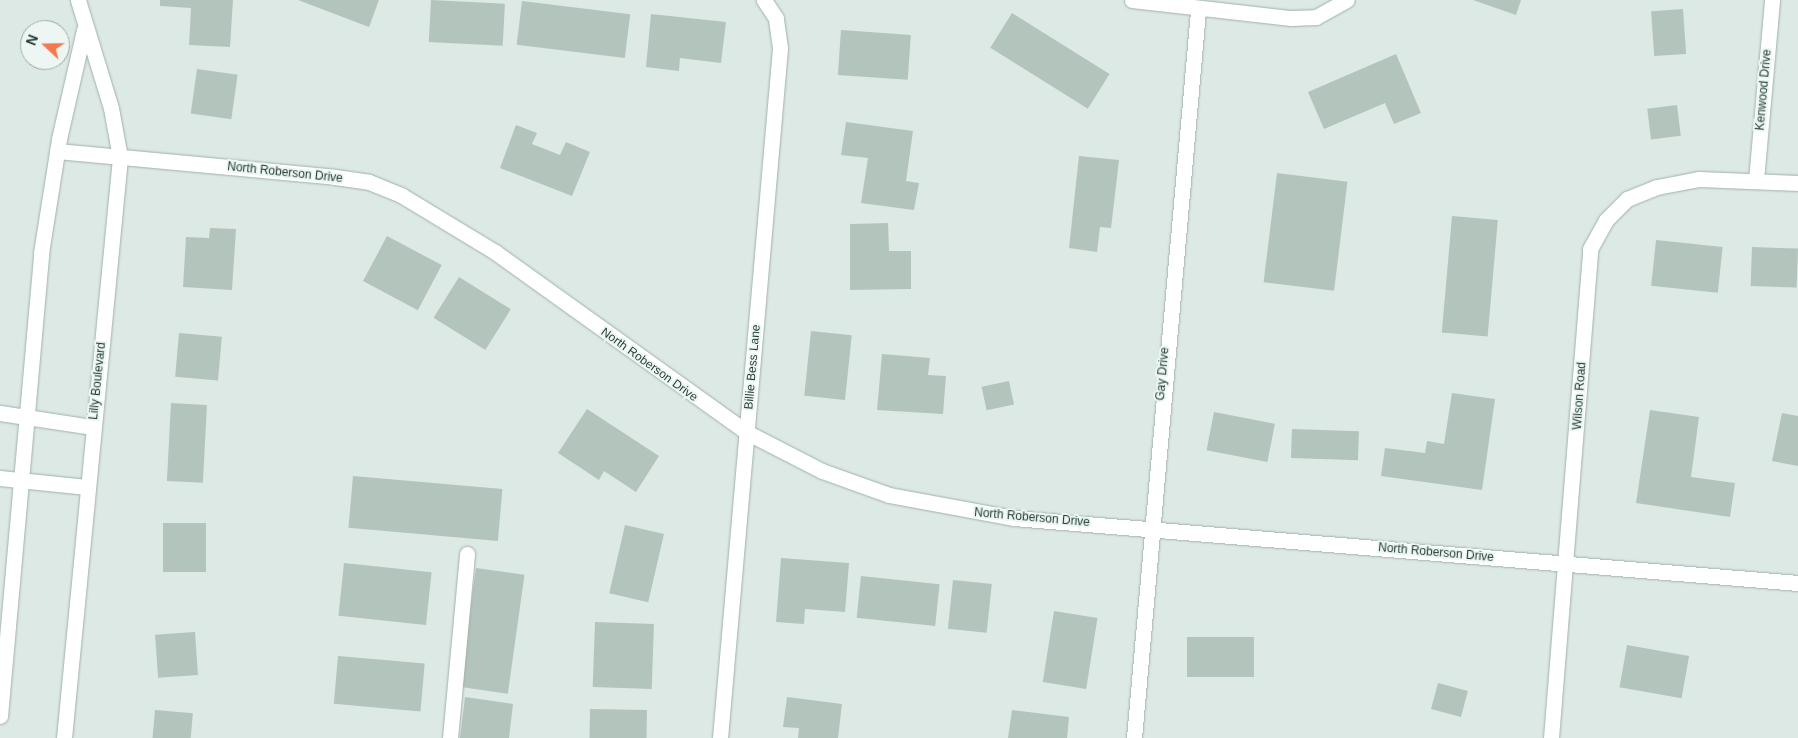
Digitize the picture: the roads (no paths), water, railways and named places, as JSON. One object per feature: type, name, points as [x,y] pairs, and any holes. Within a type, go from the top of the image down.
[{"type":"street","name":"Lilly Boulevard","points":[[64,738],[86,487],[120,157],[111,108],[84,28],[78,0]]},
{"type":"street","name":"Billie Bess Lane","points":[[720,738],[780,48],[776,18],[764,0]]},
{"type":"street","points":[[1132,0],[1198,11],[1316,17],[1347,0]]},
{"type":"street","name":"Kenwood Drive","points":[[1756,180],[1772,0]]},
{"type":"street","name":"Gay Drive","points":[[1134,738],[1149,527],[1198,11]]},
{"type":"street","name":"Lilly Boulevard","points":[[0,716],[42,253],[57,151],[84,28]]},
{"type":"street","name":"North Roberson Drive","points":[[57,151],[336,177],[369,182],[401,195],[495,252],[748,433],[822,471],[934,506],[1014,518],[1149,527],[1565,566],[1798,584]]},
{"type":"street","name":"Wilson Road","points":[[1551,738],[1590,249],[1606,220],[1627,199],[1642,193],[1699,179],[1798,183]]},
{"type":"street","points":[[0,412],[26,420],[92,427]]},
{"type":"street","points":[[0,478],[86,487]]},
{"type":"street","points":[[450,738],[467,554]]}]
